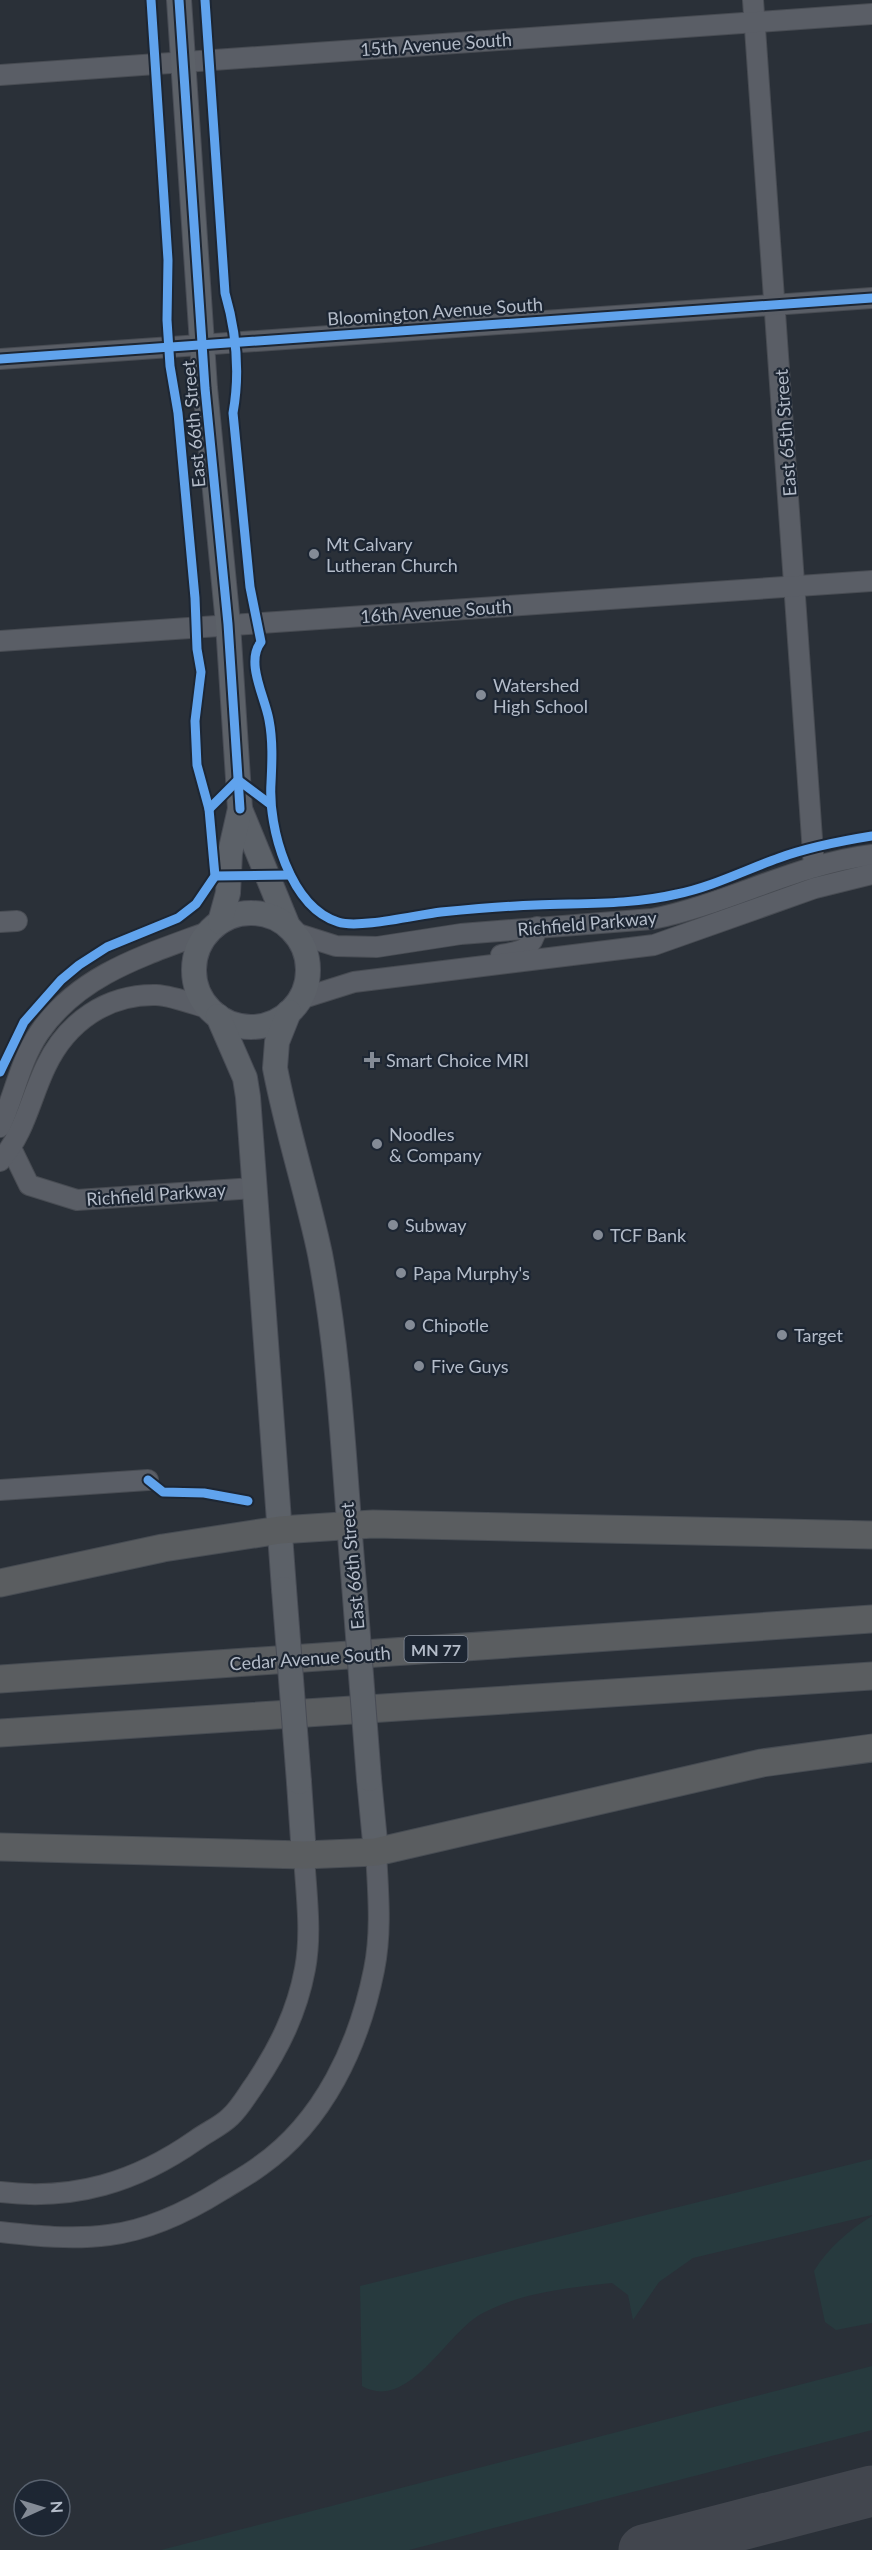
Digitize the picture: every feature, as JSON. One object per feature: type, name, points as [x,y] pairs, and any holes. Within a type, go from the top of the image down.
[{"type":"highway","points":[[0,1583],[163,1548],[280,1530],[374,1524],[872,1535]]},
{"type":"highway","name":"Cedar Avenue South","points":[[0,1678],[872,1619]]},
{"type":"highway","points":[[0,1733],[872,1676]]},
{"type":"highway","points":[[0,1847],[304,1855],[376,1852],[762,1763],[872,1748]]},
{"type":"main road","name":"East 66th Street","points":[[179,0],[202,344],[228,624],[240,809],[230,853],[228,893],[215,927]]},
{"type":"main road","name":"East 66th Street","points":[[240,809],[291,929]]},
{"type":"main road","points":[[214,1012],[236,1024],[254,1027],[273,1023],[295,1006],[307,983],[308,965],[304,948],[291,929],[272,916],[254,913],[236,915],[215,927],[200,945],[195,961],[195,978],[200,994],[214,1012],[245,1078],[248,1097],[304,1855]]},
{"type":"main road","name":"East 66th Street","points":[[295,1006],[277,1042],[275,1068],[320,1254],[332,1328],[341,1409],[376,1852]]},
{"type":"street","name":"East 65th Street","points":[[753,0],[814,867]]},
{"type":"street","name":"15th Avenue South","points":[[0,75],[872,14]]},
{"type":"street","name":"Bloomington Avenue South","points":[[0,359],[872,298]]},
{"type":"street","name":"16th Avenue South","points":[[0,641],[872,581]]},
{"type":"street","name":"Richfield Parkway","points":[[291,929],[336,945],[353,948],[377,947],[461,934],[652,919],[680,914],[814,867],[872,855]]},
{"type":"street","name":"Richfield Parkway","points":[[295,1006],[354,982],[654,945],[842,879],[872,874]]},
{"type":"street","points":[[0,1127],[38,1034],[69,997],[102,974],[215,927]]},
{"type":"street","points":[[435,972],[466,962],[518,952],[529,947],[535,940],[537,927]]},
{"type":"street","name":"Richfield Parkway","points":[[214,1012],[155,995],[107,1003],[83,1017],[59,1043],[45,1067],[21,1132],[6,1155],[29,1185],[77,1200],[254,1188]]},
{"type":"street","points":[[0,1490],[148,1480]]},
{"type":"street","name":"East 66th Street","points":[[0,2232],[79,2238],[140,2229],[189,2211],[262,2165],[291,2140],[314,2113],[352,2048],[365,2009],[375,1968],[379,1921],[376,1852]]},
{"type":"street","points":[[0,2192],[48,2195],[103,2186],[166,2161],[230,2117],[269,2062],[286,2032],[299,1998],[309,1937],[304,1855]]},
{"type":"green space","points":[[872,2159],[872,2215],[693,2258],[659,2282],[633,2320],[628,2295],[612,2283],[546,2292],[514,2300],[483,2313],[469,2322],[427,2366],[396,2389],[379,2391],[362,2386],[360,2286]]},
{"type":"green space","points":[[872,2216],[872,2323],[836,2330],[825,2322],[814,2271],[840,2240]]},
{"type":"green space","points":[[872,2366],[872,2430],[409,2550],[161,2550]]},
{"type":"taxiway","points":[[644,2550],[872,2491]]},
{"type":"cycle path","points":[[0,1072],[24,1022],[61,980],[107,947],[178,918],[196,904],[215,876],[209,809],[197,765],[195,721],[201,672],[197,649],[195,598],[178,413],[170,366],[167,320],[168,260],[151,0]]},
{"type":"cycle path","points":[[179,0],[205,388],[228,624],[240,809]]},
{"type":"cycle path","points":[[205,0],[225,293],[236,353],[233,413],[250,587],[261,642],[257,650],[255,669],[270,728],[273,822],[285,864],[307,900],[321,914],[338,922],[359,924],[441,912],[660,898],[703,887],[802,851],[872,836]]},
{"type":"cycle path","points":[[0,359],[872,298]]},
{"type":"cycle path","points":[[209,809],[238,780],[270,804]]},
{"type":"cycle path","points":[[215,876],[290,875]]},
{"type":"cycle path","points":[[148,1480],[163,1492],[204,1493],[248,1501]]},
{"type":"place","name":"Mt Calvary Lutheran Church","points":[[314,554]]},
{"type":"place","name":"Watershed High School","points":[[481,695]]},
{"type":"place","name":"Smart Choice MRI","points":[[372,1060]]},
{"type":"place","name":"Noodles & Company","points":[[377,1144]]},
{"type":"place","name":"Subway","points":[[393,1225]]},
{"type":"place","name":"TCF Bank","points":[[598,1235]]},
{"type":"place","name":"Papa Murphy's","points":[[401,1273]]},
{"type":"place","name":"Chipotle","points":[[410,1325]]},
{"type":"place","name":"Target","points":[[782,1335]]},
{"type":"place","name":"Five Guys","points":[[419,1366]]}]
